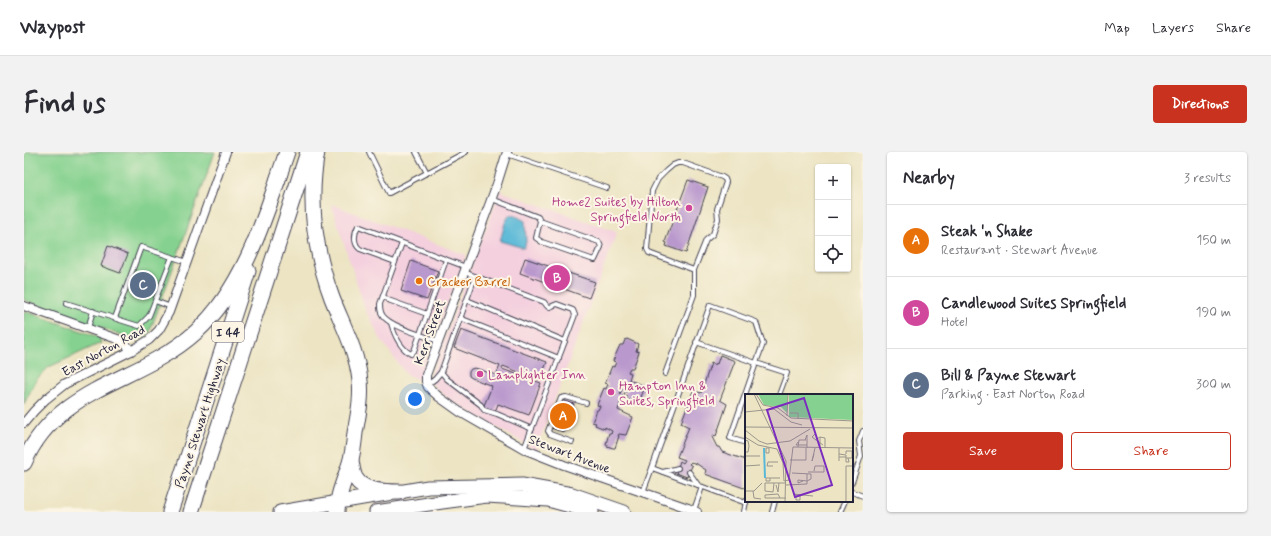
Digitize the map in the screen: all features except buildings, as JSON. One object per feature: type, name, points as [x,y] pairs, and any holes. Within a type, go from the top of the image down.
[{"type":"highway","name":"Payne Stewart Highway","points":[[170,512],[287,152]]},
{"type":"highway","name":"Payne Stewart Highway","points":[[191,512],[308,152]]},
{"type":"highway","points":[[317,152],[314,171],[313,199],[317,242],[327,284],[352,344],[360,378],[360,411],[351,461],[337,508]]},
{"type":"highway","points":[[24,464],[34,444],[44,430],[74,403],[92,392],[167,354],[197,332],[209,319],[221,305],[245,262],[267,211],[280,173]]},
{"type":"highway","points":[[351,461],[356,480],[364,486],[385,492],[400,492]]},
{"type":"main road","points":[[280,512],[337,508],[400,492],[428,487],[522,485],[572,494],[624,512]]},
{"type":"main road","points":[[376,512],[487,496],[548,500],[592,512]]},
{"type":"street","name":"East Norton Road","points":[[24,423],[42,402],[65,384],[131,351],[155,335],[166,319],[171,307],[226,152]]},
{"type":"street","name":"Kerr Street","points":[[426,384],[426,375],[492,198],[507,153]]},
{"type":"street","points":[[24,306],[120,340],[125,343],[131,351]]},
{"type":"street","name":"Stewart Avenue","points":[[426,384],[449,404],[524,449],[564,465],[695,511]]},
{"type":"lane","points":[[369,152],[389,193],[466,152]]},
{"type":"lane","points":[[416,152],[427,173]]},
{"type":"lane","points":[[507,153],[607,188]]},
{"type":"lane","points":[[665,374],[694,295],[694,270],[706,240],[713,234],[718,219],[718,209],[726,182],[722,177],[688,164],[678,163],[673,165],[658,179],[652,191],[647,249],[649,253],[694,270]]},
{"type":"lane","points":[[492,198],[538,217],[540,221],[599,242],[601,247],[595,260],[591,260],[542,242],[536,238],[540,221]]},
{"type":"lane","points":[[395,262],[360,249],[355,241],[358,226],[446,260],[476,277],[544,302],[547,306],[550,307],[557,304],[573,310],[575,315],[524,449]]},
{"type":"lane","points":[[402,243],[380,304],[380,312],[384,318],[391,323],[438,341]]},
{"type":"lane","points":[[115,318],[141,247],[187,262]]},
{"type":"lane","points":[[66,303],[139,326],[149,316],[172,257]]},
{"type":"lane","points":[[391,323],[394,334],[407,352],[411,354],[414,351],[446,260]]},
{"type":"lane","points":[[426,384],[435,380],[441,372],[476,277]]},
{"type":"lane","points":[[383,296],[388,300],[427,314]]},
{"type":"lane","points":[[467,300],[565,341]]},
{"type":"lane","points":[[155,301],[171,307]]},
{"type":"lane","points":[[643,492],[710,305],[756,322],[762,344],[747,394]]},
{"type":"lane","points":[[87,328],[93,312]]},
{"type":"lane","points":[[460,318],[559,358]]},
{"type":"lane","points":[[696,342],[787,373],[779,394]]},
{"type":"lane","points":[[441,372],[447,379],[481,405],[484,410],[532,429]]},
{"type":"lane","points":[[572,442],[550,434],[548,431],[561,398],[566,396],[586,403]]},
{"type":"lane","points":[[745,399],[730,438],[745,444]]},
{"type":"lane","points":[[853,479],[862,456],[859,441],[863,431]]},
{"type":"lane","points":[[652,468],[745,502]]},
{"type":"lane","points":[[663,472],[678,468]]},
{"type":"lane","points":[[689,472],[700,486],[695,511]]},
{"type":"lane","points":[[853,492],[863,496]]},
{"type":"lane","points":[[744,512],[746,502]]},
{"type":"lane","points":[[772,512],[776,502]]},
{"type":"lane","points":[[840,512],[844,502]]},
{"type":"shaded area","points":[[500,191],[617,232],[536,450],[453,402],[437,389],[432,383],[431,379],[431,374]]},
{"type":"shaded area","points":[[331,204],[466,255],[419,380],[406,374],[402,369],[380,338],[366,311]]},
{"type":"green space","points":[[24,152],[215,152],[149,334],[138,341],[24,300]]},
{"type":"green space","points":[[24,311],[99,337],[101,343],[49,367],[36,380],[24,404]]},
{"type":"water","points":[[509,215],[516,216],[525,221],[526,242],[524,248],[500,241]]},
{"type":"place","name":"Home2 Suites by Hilton Springfield North","points":[[689,208]]},
{"type":"place","name":"Candlewood Suites Springfield","points":[[557,278]]},
{"type":"place","name":"Cracker Barrel","points":[[419,281]]},
{"type":"place","name":"Bill & Payne Stewart","points":[[143,285]]},
{"type":"place","name":"Lamplighter Inn","points":[[480,374]]},
{"type":"place","name":"Hampton Inn & Suites, Springfield","points":[[611,392]]},
{"type":"place","name":"Steak 'n Shake","points":[[563,416]]}]
